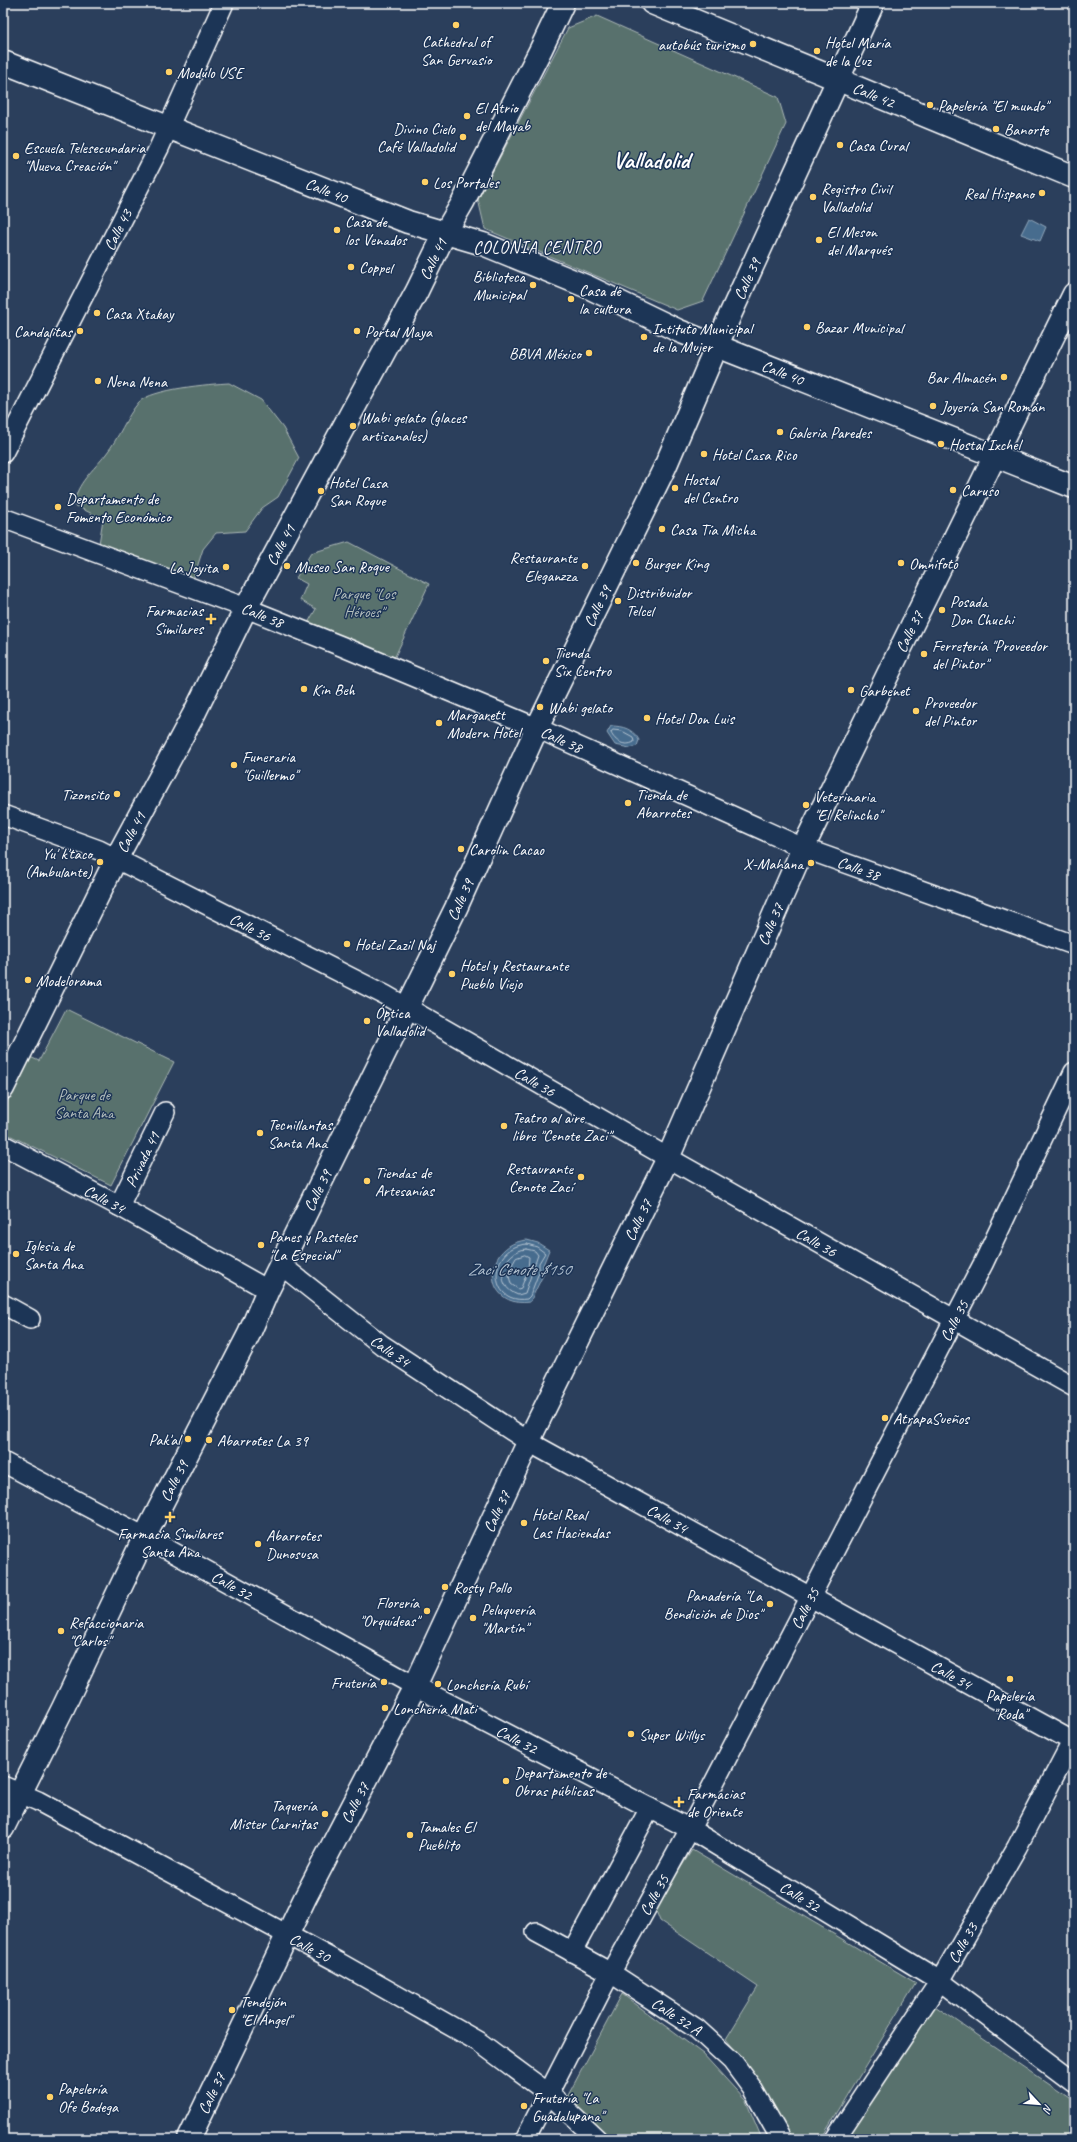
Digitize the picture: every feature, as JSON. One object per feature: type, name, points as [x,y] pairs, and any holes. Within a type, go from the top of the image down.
[{"type":"main road","name":"Calle 41","points":[[3,1088],[116,859],[195,712],[246,608],[417,291],[445,233],[463,202],[563,3]]},
{"type":"main road","name":"Calle 42","points":[[652,3],[1074,177]]},
{"type":"main road","name":"Calle 39","points":[[3,1828],[12,1789],[63,1708],[144,1538],[249,1334],[268,1290],[456,908],[537,728],[665,467],[704,378],[716,345],[873,3]]},
{"type":"main road","name":"Calle 40","points":[[3,62],[168,125],[260,165],[408,222],[483,244],[588,287],[679,331],[1074,487]]},
{"type":"main road","name":"Calle 37","points":[[189,2139],[287,1935],[415,1686],[529,1442],[668,1158],[803,848],[1074,294]]},
{"type":"street","name":"Calle 43","points":[[3,453],[159,148],[224,3]]},
{"type":"street","name":"Calle 38","points":[[3,518],[246,608],[537,728],[803,848],[1074,945]]},
{"type":"street","name":"Calle 36","points":[[3,815],[99,850],[408,1007],[668,1158],[1074,1386]]},
{"type":"street","name":"Calle 35","points":[[525,2139],[611,1973],[690,1829],[983,1264],[1074,1072]]},
{"type":"street","name":"Privada 41","points":[[119,1206],[165,1112]]},
{"type":"street","name":"Calle 34","points":[[3,1145],[119,1206],[268,1290]]},
{"type":"street","name":"Calle 34","points":[[280,1267],[286,1269],[382,1345],[529,1442],[1073,1740]]},
{"type":"street","points":[[3,1304],[30,1319]]},
{"type":"street","name":"Calle 32","points":[[3,1462],[415,1686],[690,1829],[940,1981],[1074,2082]]},
{"type":"street","name":"Calle 33","points":[[835,2139],[940,1981],[1017,1847],[1073,1740]]},
{"type":"street","name":"Calle 30","points":[[12,1789],[383,1987],[479,2042],[548,2093],[597,2139]]},
{"type":"street","points":[[572,1952],[650,1808]]},
{"type":"street","name":"Calle 32 A","points":[[536,1932],[611,1973],[697,2029],[732,2061],[752,2088],[781,2139]]},
{"type":"green space","points":[[597,16],[778,97],[786,124],[703,301],[677,310],[485,229],[478,199],[568,28]]},
{"type":"green space","points":[[229,383],[261,400],[283,428],[299,458],[278,497],[262,508],[245,531],[216,533],[203,549],[193,580],[99,544],[103,519],[74,505],[75,497],[86,477],[111,448],[130,414],[139,402],[146,397],[182,388]]},
{"type":"green space","name":"Parque \"Los Héroes\"","points":[[349,542],[429,584],[391,665],[305,628],[316,609],[300,600],[307,584],[296,578],[311,553]]},
{"type":"green space","name":"Parque de Santa Ana","points":[[66,1009],[174,1062],[111,1185],[3,1132],[3,1110],[30,1057],[39,1061]]},
{"type":"green space","points":[[692,1850],[916,1983],[821,2139],[788,2139],[776,2111],[762,2086],[726,2039],[758,1987],[660,1921],[655,1908]]},
{"type":"green space","points":[[622,1994],[703,2054],[746,2101],[762,2139],[608,2139],[565,2101]]},
{"type":"green space","points":[[932,2004],[1074,2101],[1074,2139],[846,2139]]},
{"type":"water","points":[[1029,218],[1046,227],[1040,241],[1021,234]]},
{"type":"water","points":[[611,726],[624,728],[634,733],[639,740],[637,746],[630,748],[615,745],[607,733]]},
{"type":"water","name":"Zaci Cenote $150","points":[[527,1240],[538,1243],[549,1250],[543,1265],[544,1273],[530,1302],[514,1302],[503,1296],[496,1287],[493,1275],[495,1263],[502,1252],[512,1244]]},
{"type":"place","name":"Cathedral of San Gervasio","points":[[456,25]]},
{"type":"place","name":"autobús turismo","points":[[753,44]]},
{"type":"place","name":"Hotel María de la Luz","points":[[817,51]]},
{"type":"place","name":"Modulo USE","points":[[169,72]]},
{"type":"place","name":"Papelería \"El mundo\"","points":[[930,105]]},
{"type":"place","name":"El Atrio del Mayab","points":[[467,116]]},
{"type":"place","name":"Banorte","points":[[996,129]]},
{"type":"place","name":"Divino Cielo Café Valladolid","points":[[463,137]]},
{"type":"place","name":"Casa Cural","points":[[840,145]]},
{"type":"place","name":"Escuela Telesecundaria \"Nueva Creación\"","points":[[16,156]]},
{"type":"place","name":"Los Portales","points":[[425,182]]},
{"type":"place","name":"Real Hispano","points":[[1042,193]]},
{"type":"place","name":"Registro Civil Valladolid","points":[[813,197]]},
{"type":"place","name":"Casa de los Venados","points":[[337,230]]},
{"type":"place","name":"El Meson del Marqués","points":[[819,240]]},
{"type":"place","name":"Coppel","points":[[351,267]]},
{"type":"place","name":"Biblioteca Municipal","points":[[533,285]]},
{"type":"place","name":"Casa de la cultura","points":[[571,299]]},
{"type":"place","name":"Casa Xtakay","points":[[97,313]]},
{"type":"place","name":"Bazar Municipal","points":[[807,327]]},
{"type":"place","name":"Candalitas","points":[[80,331]]},
{"type":"place","name":"Portal Maya","points":[[357,331]]},
{"type":"place","name":"Intituto Municipal de la Mujer","points":[[644,337]]},
{"type":"place","name":"BBVA México","points":[[589,353]]},
{"type":"place","name":"Bar Almacén","points":[[1004,377]]},
{"type":"place","name":"Nena Nena","points":[[98,381]]},
{"type":"place","name":"Joyería San Román","points":[[933,406]]},
{"type":"place","name":"Wabi gelato (glaces artisanales)","points":[[353,426]]},
{"type":"place","name":"Galeria Paredes","points":[[780,432]]},
{"type":"place","name":"Hostal Ixchel","points":[[941,444]]},
{"type":"place","name":"Hotel Casa Rico","points":[[704,454]]},
{"type":"place","name":"Hostal del Centro","points":[[675,488]]},
{"type":"place","name":"Caruso","points":[[953,490]]},
{"type":"place","name":"Hotel Casa San Roque","points":[[321,491]]},
{"type":"place","name":"Departamento de Fomento Económico","points":[[58,507]]},
{"type":"place","name":"Casa Tía Micha","points":[[662,529]]},
{"type":"place","name":"Burger King","points":[[636,563]]},
{"type":"place","name":"Omnifoto","points":[[901,563]]},
{"type":"place","name":"Museo San Roque","points":[[287,566]]},
{"type":"place","name":"Restaurante Eleganzza","points":[[585,566]]},
{"type":"place","name":"La Joyita","points":[[226,567]]},
{"type":"place","name":"Distribuidor Telcel","points":[[618,601]]},
{"type":"place","name":"Posada Don Chuchi","points":[[942,610]]},
{"type":"place","name":"Farmacias Similares","points":[[211,619]]},
{"type":"place","name":"Ferretería \"Proveedor del Pintor\"","points":[[924,654]]},
{"type":"place","name":"Tienda Six Centro","points":[[546,661]]},
{"type":"place","name":"Kin Beh","points":[[304,689]]},
{"type":"place","name":"Garbenet","points":[[851,690]]},
{"type":"place","name":"Wabi gelato","points":[[540,707]]},
{"type":"place","name":"Proveedor del Pintor","points":[[916,711]]},
{"type":"place","name":"Hotel Don Luis","points":[[647,718]]},
{"type":"place","name":"Margarett Modern Hotel","points":[[439,723]]},
{"type":"place","name":"Funeraria \"Guillermo\"","points":[[234,765]]},
{"type":"place","name":"Tizonsito","points":[[117,794]]},
{"type":"place","name":"Tienda de Abarrotes","points":[[628,803]]},
{"type":"place","name":"Veterinaria \"El Relincho\"","points":[[806,805]]},
{"type":"place","name":"Carolin Cacao","points":[[461,849]]},
{"type":"place","name":"Yu' k'taco (Ambulante)","points":[[100,862]]},
{"type":"place","name":"X-Mahana","points":[[811,863]]},
{"type":"place","name":"Hotel Zazil Naj","points":[[347,944]]},
{"type":"place","name":"Hotel y Restaurante Pueblo Viejo","points":[[452,974]]},
{"type":"place","name":"Modelorama","points":[[28,980]]},
{"type":"place","name":"Óptica Valladolid","points":[[367,1021]]},
{"type":"place","name":"Teatro al aire libre \"Cenote Zaci\"","points":[[504,1126]]},
{"type":"place","name":"Tecnillantas Santa Ana","points":[[260,1133]]},
{"type":"place","name":"Restaurante Cenote Zací","points":[[581,1177]]},
{"type":"place","name":"Tiendas de Artesanías","points":[[367,1181]]},
{"type":"place","name":"Panes y Pasteles \"La Especial\"","points":[[261,1245]]},
{"type":"place","name":"Iglesia de Santa Ana","points":[[16,1254]]},
{"type":"place","name":"AtrapaSueños","points":[[885,1418]]},
{"type":"place","name":"Pak'al","points":[[188,1439]]},
{"type":"place","name":"Abarrotes La 39","points":[[209,1440]]},
{"type":"place","name":"Farmacia Similares Santa Ana","points":[[170,1517]]},
{"type":"place","name":"Hotel Real Las Haciendas","points":[[524,1523]]},
{"type":"place","name":"Abarrotes Dunosusa","points":[[258,1544]]},
{"type":"place","name":"Rosty Pollo","points":[[445,1587]]},
{"type":"place","name":"Panadería \"La Bendición de Dios\"","points":[[770,1604]]},
{"type":"place","name":"Florería \"Orquídeas\"","points":[[427,1611]]},
{"type":"place","name":"Peluquería \"Martín\"","points":[[473,1618]]},
{"type":"place","name":"Refaccionaria \"Carlos\"","points":[[61,1631]]},
{"type":"place","name":"Papelería \"Roda\"","points":[[1010,1679]]},
{"type":"place","name":"Frutería","points":[[384,1682]]},
{"type":"place","name":"Lonchería Rubí","points":[[438,1684]]},
{"type":"place","name":"Lonchería Mati","points":[[385,1708]]},
{"type":"place","name":"Super Willys","points":[[631,1734]]},
{"type":"place","name":"Departamento de Obras públicas","points":[[506,1781]]},
{"type":"place","name":"Farmacias de Oriente","points":[[679,1802]]},
{"type":"place","name":"Taquería Mister Carnitas","points":[[325,1814]]},
{"type":"place","name":"Tamales El Pueblito","points":[[410,1835]]},
{"type":"place","name":"Tendejón \"El Ángel\"","points":[[232,2010]]},
{"type":"place","name":"Papelería Ofe Bodega","points":[[50,2097]]},
{"type":"place","name":"Frutería \"La Guadalupana\"","points":[[524,2106]]},
{"type":"district","name":"Valladolid","points":[[651,160]]},
{"type":"district","name":"COLONIA CENTRO","points":[[537,247]]}]
